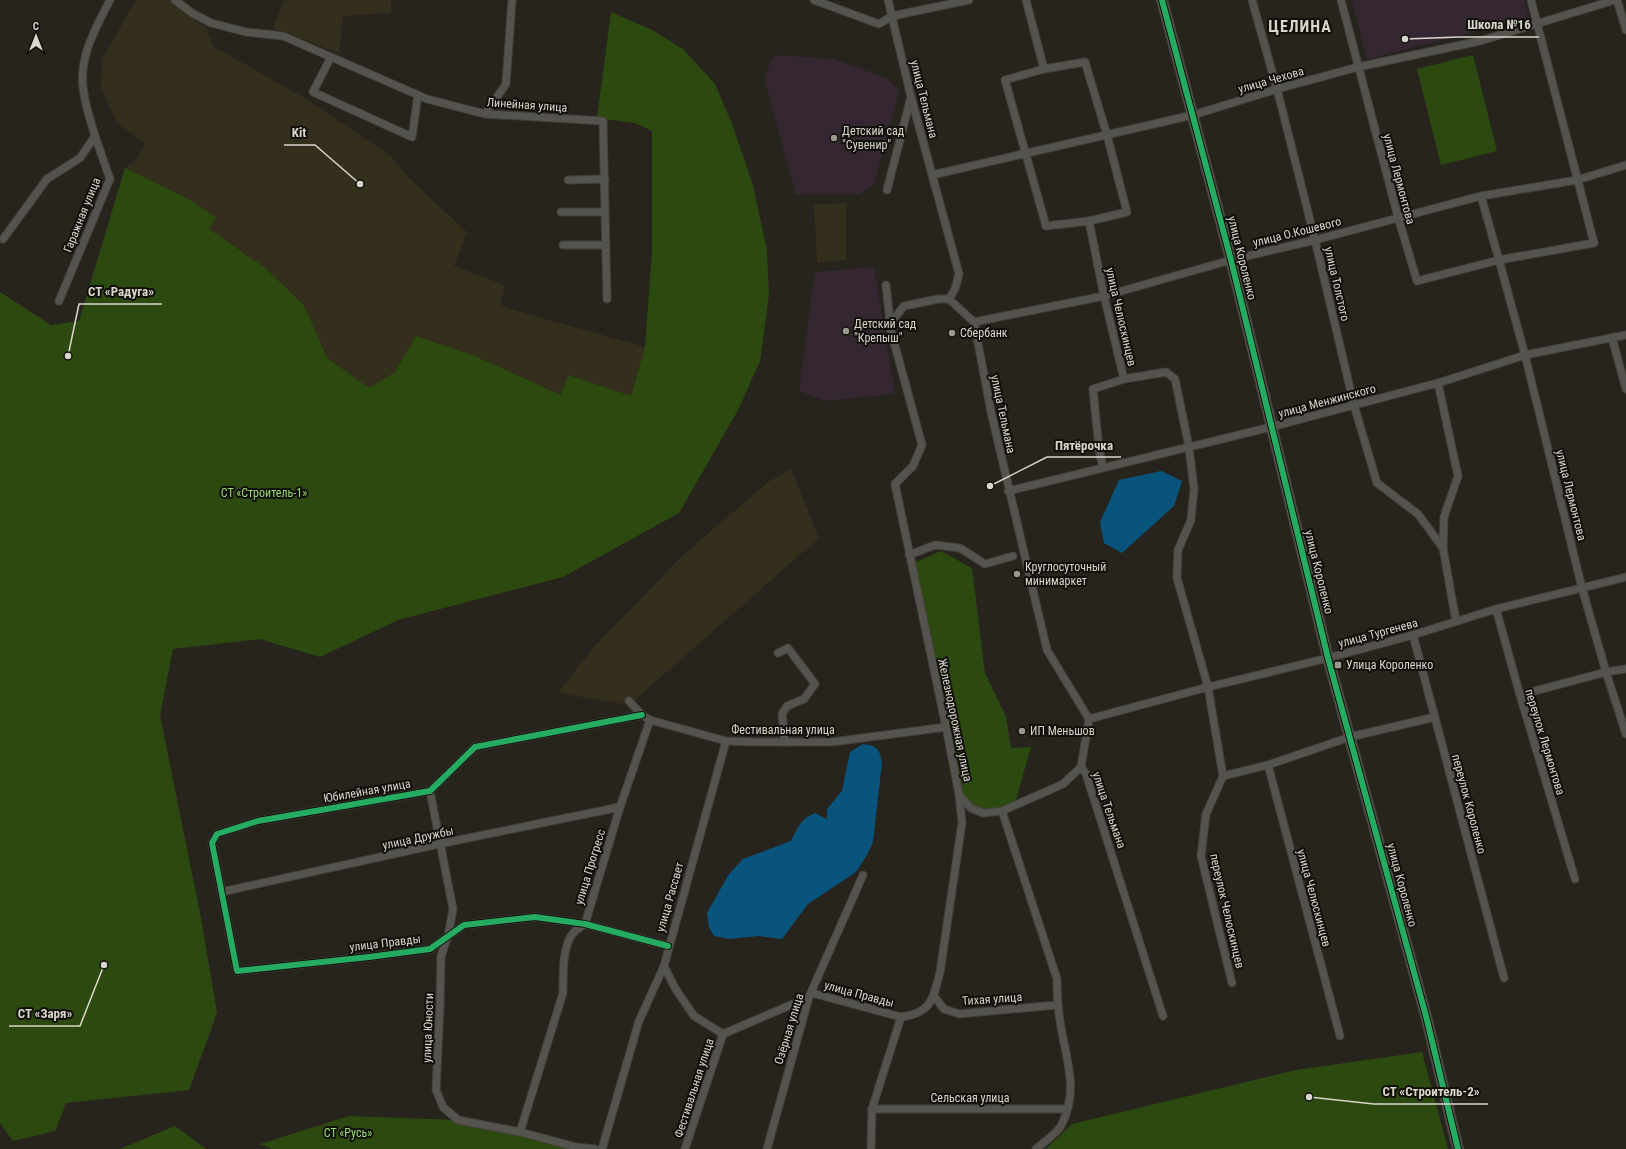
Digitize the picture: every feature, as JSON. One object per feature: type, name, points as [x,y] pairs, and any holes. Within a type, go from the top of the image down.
[{"type":"street","points":[[3,240],[47,178],[80,158],[96,136],[83,92],[83,63],[87,50],[110,0]]},
{"type":"street","name":"Линейная улица","points":[[175,0],[192,13],[211,23],[246,32],[283,36],[427,99],[486,114],[604,121],[607,299]]},
{"type":"street","points":[[486,114],[506,84],[512,0]]},
{"type":"street","points":[[814,0],[879,24],[892,16],[969,0]]},
{"type":"street","name":"улица Тельмана","points":[[888,0],[911,97],[959,274],[955,289],[948,299]]},
{"type":"street","points":[[1026,0],[1044,69]]},
{"type":"street","name":"улица Короленко","points":[[1162,0],[1231,260],[1328,658],[1426,1016],[1458,1149]]},
{"type":"street","name":"улица Толстого","points":[[1252,0],[1277,89],[1354,404],[1377,484],[1418,514],[1443,548]]},
{"type":"street","name":"улица Лермонтова","points":[[1340,0],[1398,217],[1417,281],[1499,260],[1594,244],[1531,0]]},
{"type":"street","points":[[1616,0],[1626,30]]},
{"type":"street","name":"улица Чехова","points":[[932,175],[1193,115],[1277,89],[1358,67],[1480,41],[1616,0]]},
{"type":"street","points":[[331,56],[313,92],[412,138],[418,95]]},
{"type":"street","points":[[1084,62],[1107,135],[1127,212],[1089,221],[1046,226],[1005,80],[1044,69],[1084,62]]},
{"type":"street","points":[[887,190],[911,97]]},
{"type":"street","name":"Гаражная улица","points":[[59,301],[110,179],[96,136]]},
{"type":"street","name":"улица О.Кошевого","points":[[974,322],[1104,296],[1231,260],[1315,240],[1481,196],[1577,180],[1626,165]]},
{"type":"street","points":[[568,180],[605,179]]},
{"type":"street","name":"улица Лермонтова","points":[[1481,196],[1526,355],[1582,588],[1606,672],[1626,734]]},
{"type":"street","points":[[561,212],[605,212]]},
{"type":"street","name":"улица Челюскинцев","points":[[1089,221],[1104,296],[1124,380],[1093,389],[1099,449],[1103,468]]},
{"type":"street","points":[[563,245],[606,245]]},
{"type":"street","name":"Железнодорожная улица","points":[[886,285],[890,324],[922,445],[912,466],[895,484],[946,727],[959,794],[962,823],[940,972],[934,996],[926,1008],[914,1016],[901,1017]]},
{"type":"street","points":[[890,324],[904,306],[938,299],[948,299],[974,322]]},
{"type":"street","name":"улица Тельмана","points":[[974,322],[990,412],[1046,650],[1089,719],[1081,767],[1086,774],[1163,1016]]},
{"type":"street","name":"улица Менжинского","points":[[1008,491],[1271,427],[1438,383],[1526,355],[1626,335]]},
{"type":"street","points":[[1612,338],[1626,389]]},
{"type":"street","points":[[1124,380],[1166,372],[1175,379],[1189,447],[1194,489],[1191,520],[1178,550],[1178,578],[1208,687],[1223,776],[1268,765],[1350,737],[1435,717]]},
{"type":"street","name":"улица Толстого","points":[[1438,383],[1458,476],[1444,517],[1443,548],[1456,621]]},
{"type":"street","points":[[909,555],[935,545],[960,548],[985,564],[1013,556]]},
{"type":"street","name":"улица Тургенева","points":[[1089,719],[1208,687],[1328,658],[1413,635],[1496,609],[1626,577]]},
{"type":"street","name":"переулок Лермонтова","points":[[1496,609],[1575,880]]},
{"type":"street","name":"переулок Короленко","points":[[1413,635],[1504,978]]},
{"type":"street","points":[[778,653],[788,648],[815,684],[804,699],[787,706],[782,714],[785,742]]},
{"type":"street","points":[[1520,695],[1606,672],[1626,669]]},
{"type":"street","name":"Фестивальная улица","points":[[629,701],[642,715],[650,720],[726,741],[832,742],[946,727]]},
{"type":"street","points":[[430,791],[475,747],[642,715]]},
{"type":"street","name":"улица Прогресс","points":[[520,1132],[563,993],[563,972],[566,949],[573,932],[585,924],[620,807],[650,720]]},
{"type":"street","name":"улица Рассвет","points":[[602,1149],[639,1021],[664,966],[668,946],[726,741]]},
{"type":"street","name":"улица Челюскинцев","points":[[1268,765],[1340,1036]]},
{"type":"street","points":[[959,794],[971,808],[983,813],[1002,811],[1063,784],[1081,767]]},
{"type":"street","name":"переулок Челюскинцев","points":[[1223,776],[1206,814],[1201,856],[1232,983]]},
{"type":"street","name":"улица Юности","points":[[430,791],[439,844],[453,909],[448,936],[440,956],[440,1006],[436,1090],[443,1107],[458,1120],[520,1132],[576,1147],[595,1149]]},
{"type":"street","name":"Юбилейная улица","points":[[237,970],[212,843],[217,834],[258,821],[430,791]]},
{"type":"street","name":"улица Дружбы","points":[[221,892],[439,844],[620,807]]},
{"type":"street","points":[[1002,811],[1057,979],[1057,1005],[1072,1091],[1060,1127],[1036,1149]]},
{"type":"street","name":"Озёрная улица","points":[[767,1149],[810,995],[863,875]]},
{"type":"street","name":"улица Правды","points":[[237,970],[369,957],[430,949],[464,925],[535,917],[585,924],[668,946]]},
{"type":"street","points":[[664,966],[675,988],[694,1016],[723,1034],[810,995]]},
{"type":"street","name":"улица Правды","points":[[810,995],[901,1017]]},
{"type":"street","name":"Тихая улица","points":[[934,996],[944,1009],[959,1014],[1057,1005]]},
{"type":"street","points":[[871,1149],[872,1109],[901,1017]]},
{"type":"street","name":"Фестивальная улица","points":[[685,1149],[723,1034]]},
{"type":"street","name":"Сельская улица","points":[[872,1109],[1067,1109]]},
{"type":"shaded area","points":[[136,0],[168,0],[207,29],[213,46],[303,97],[391,156],[409,178],[467,232],[454,266],[505,285],[500,306],[645,347],[631,397],[568,375],[561,395],[475,356],[416,336],[395,372],[369,389],[327,358],[304,305],[264,267],[208,229],[216,219],[191,200],[125,168],[136,159],[146,144],[117,123],[101,87],[102,59]]},
{"type":"shaded area","points":[[284,0],[391,0],[391,13],[343,16],[339,53],[273,28]]},
{"type":"shaded area","points":[[1352,0],[1524,0],[1529,18],[1367,59]]},
{"type":"shaded area","name":"Детский сад \"Сувенир\"","points":[[774,55],[833,59],[887,78],[899,91],[874,185],[860,194],[796,194],[764,77]]},
{"type":"shaded area","points":[[846,203],[846,260],[817,263],[814,204]]},
{"type":"shaded area","name":"Детский сад \"Крепыш\"","points":[[874,267],[895,394],[825,401],[799,391],[815,272]]},
{"type":"shaded area","points":[[791,469],[819,538],[629,705],[558,693],[592,649],[682,556],[768,482]]},
{"type":"green space","name":"СТ «Строитель-1»","points":[[611,12],[654,31],[684,50],[715,84],[732,124],[753,185],[767,251],[769,295],[760,361],[737,412],[679,513],[563,577],[398,620],[320,657],[260,639],[173,649],[160,715],[201,918],[217,1013],[189,1090],[66,1103],[55,1131],[13,1141],[0,1123],[0,292],[51,325],[79,321],[125,168],[191,200],[216,218],[209,229],[264,267],[304,305],[327,358],[369,388],[395,372],[416,336],[475,356],[561,395],[568,375],[631,396],[645,347],[652,253],[652,131],[635,123],[597,118]]},
{"type":"green space","points":[[1473,55],[1497,151],[1441,165],[1417,69]]},
{"type":"green space","points":[[941,551],[972,568],[985,673],[1006,717],[1011,748],[1031,747],[1015,803],[993,809],[979,810],[959,794],[911,564]]},
{"type":"green space","points":[[1422,1052],[1448,1149],[1046,1149],[1072,1124],[1296,1070]]},
{"type":"green space","name":"СТ «Русь»","points":[[349,1116],[458,1120],[595,1149],[272,1149],[260,1144]]},
{"type":"green space","points":[[175,1126],[206,1149],[120,1149]]},
{"type":"water","points":[[1161,471],[1182,481],[1174,506],[1122,553],[1104,543],[1100,522],[1119,480]]},
{"type":"water","points":[[863,744],[877,748],[882,762],[873,842],[856,872],[808,904],[782,939],[759,936],[729,939],[714,936],[709,927],[707,913],[729,874],[743,859],[791,841],[800,824],[810,815],[815,813],[827,819],[827,809],[842,791],[850,752]]},
{"type":"cycle path","points":[[1162,0],[1231,260],[1328,658],[1426,1016],[1458,1149]]},
{"type":"cycle path","points":[[642,715],[475,747],[430,791],[258,821],[217,834],[212,843],[237,971],[430,949],[464,925],[535,917],[585,924],[668,946]]},
{"type":"place","name":"Школа №16","points":[[1405,39]]},
{"type":"place","name":"Детский сад \"Сувенир\"","points":[[834,138]]},
{"type":"place","name":"Kit","points":[[360,184]]},
{"type":"place","name":"Детский сад \"Крепыш\"","points":[[846,331]]},
{"type":"place","name":"Сбербанк","points":[[952,333]]},
{"type":"place","name":"СТ «Радуга»","points":[[68,356]]},
{"type":"place","name":"Пятёрочка","points":[[990,486]]},
{"type":"place","name":"Круглосуточный минимаркет","points":[[1017,574]]},
{"type":"place","name":"Улица Короленко","points":[[1338,665]]},
{"type":"place","name":"ИП Меньшов","points":[[1022,731]]},
{"type":"place","name":"СТ «Заря»","points":[[104,965]]},
{"type":"place","name":"СТ «Строитель-2»","points":[[1309,1097]]},
{"type":"district","name":"ЦЕЛИНА","points":[[1300,26]]}]
